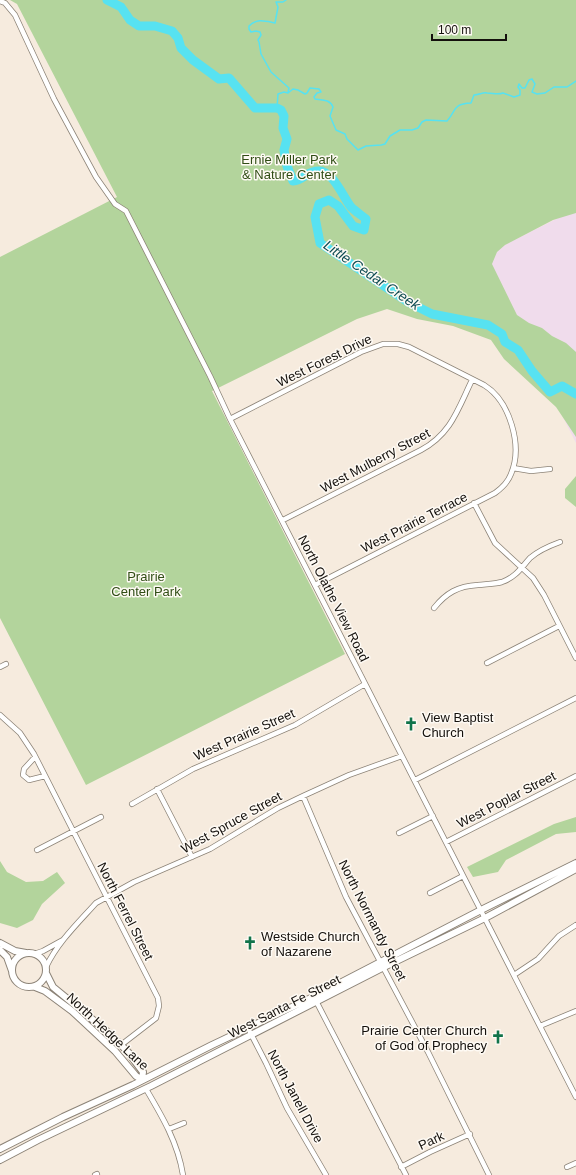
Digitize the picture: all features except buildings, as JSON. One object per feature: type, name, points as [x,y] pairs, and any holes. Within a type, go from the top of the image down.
[{"type":"street","name":"North Olathe View Road","points":[[0,1],[5,3],[14,15],[54,99],[96,177],[115,204],[126,211],[230,419],[283,520],[480,910],[576,1096]]},
{"type":"street","name":"West Forest Drive","points":[[230,419],[361,352],[383,344],[398,344],[408,347],[472,380]]},
{"type":"street","name":"West Prairie Terrace","points":[[315,585],[502,488],[509,479],[513,468],[515,450],[512,427],[507,412],[493,392],[484,385],[472,380]]},
{"type":"street","name":"West Mulberry Street","points":[[283,520],[436,441],[446,430],[472,380]]},
{"type":"street","points":[[513,468],[531,471],[550,469]]},
{"type":"street","points":[[474,503],[495,543],[533,578],[576,658]]},
{"type":"street","points":[[434,608],[443,597],[459,588],[469,585],[503,582],[522,569],[539,551],[560,542]]},
{"type":"street","points":[[487,663],[560,626]]},
{"type":"street","points":[[0,667],[6,664]]},
{"type":"street","name":"West Prairie Street","points":[[132,804],[193,769],[294,725],[366,684]]},
{"type":"street","points":[[415,780],[576,698]]},
{"type":"street","name":"North Ferrel Street","points":[[0,715],[20,733],[27,742],[158,998],[160,1006],[156,1018],[121,1045]]},
{"type":"street","name":"West Spruce Street","points":[[46,970],[52,955],[63,940],[96,903],[107,896],[134,882],[210,849],[278,808],[349,775],[402,756]]},
{"type":"street","points":[[35,757],[24,769],[24,777],[29,780],[45,776]]},
{"type":"street","name":"West Poplar Street","points":[[446,842],[576,776]]},
{"type":"street","points":[[157,789],[192,858]]},
{"type":"street","name":"North Normandy Street","points":[[304,796],[346,897],[428,1052],[490,1175]]},
{"type":"street","points":[[399,833],[433,816]]},
{"type":"street","points":[[37,850],[101,817]]},
{"type":"street","name":"West Santa Fe Street","points":[[382,965],[480,910],[576,863]]},
{"type":"street","name":"West Santa Fe Street","points":[[0,1160],[38,1140],[146,1089],[382,965],[485,918],[576,869]]},
{"type":"street","points":[[430,893],[464,876]]},
{"type":"street","points":[[514,975],[538,959],[560,936],[576,925]]},
{"type":"street","name":"West Spruce Street","points":[[30,954],[43,951],[63,940]]},
{"type":"street","points":[[0,943],[15,951],[42,958],[46,970],[42,982],[35,987],[30,988],[21,985],[14,977],[7,957],[0,950]]},
{"type":"street","points":[[12,971],[15,961],[18,958],[30,954]]},
{"type":"street","name":"North Hedge Lane","points":[[35,987],[45,991],[72,1012],[115,1051],[136,1076],[142,1080],[143,1072],[135,1060],[121,1045],[53,987],[46,970]]},
{"type":"street","points":[[315,999],[406,1175]]},
{"type":"street","name":"West Santa Fe Street","points":[[0,1149],[248,1028],[315,999]]},
{"type":"street","points":[[540,1026],[576,1011]]},
{"type":"street","name":"North Janell Drive","points":[[248,1028],[287,1108],[326,1175]]},
{"type":"street","points":[[142,1080],[169,1129],[183,1175]]},
{"type":"street","points":[[169,1129],[184,1123]]},
{"type":"street","name":"Park","points":[[401,1166],[470,1134]]},
{"type":"street","points":[[567,1167],[576,1163]]},
{"type":"shaded area","points":[[576,209],[576,443],[482,256]]},
{"type":"green space","points":[[10,0],[576,0],[576,213],[553,220],[505,245],[497,252],[492,264],[517,315],[566,343],[576,352],[576,437],[556,407],[504,359],[491,340],[453,326],[417,319],[387,309],[357,319],[212,391],[345,654],[86,785],[0,618],[0,257],[117,197],[17,4]]},
{"type":"green space","points":[[576,476],[576,507],[565,498],[565,489]]},
{"type":"green space","points":[[576,817],[576,832],[556,834],[506,860],[498,872],[473,877],[467,867],[554,824]]},
{"type":"green space","points":[[0,861],[7,872],[26,882],[43,881],[57,872],[65,883],[42,904],[33,920],[17,928],[0,923]]},
{"type":"waterway","name":"Little Cedar Creek","points":[[107,0],[121,7],[130,20],[139,26],[155,26],[172,31],[178,38],[181,48],[193,60],[219,79],[229,78],[255,108],[277,108],[281,110],[284,116],[283,128],[287,139],[284,150],[287,166],[293,181],[300,179],[311,172],[324,172],[329,175],[337,185],[351,207],[366,219],[364,230],[353,226],[338,206],[329,200],[319,204],[315,217],[320,243],[408,302],[432,314],[488,325],[502,334],[505,342],[518,350],[532,371],[550,392],[562,386],[576,394]]},
{"type":"waterway","points":[[286,0],[283,2],[276,2],[278,7],[275,23],[258,21],[252,23],[249,26],[249,29],[251,32],[260,32],[261,35],[258,40],[261,54],[271,72],[289,88],[288,92]]},
{"type":"waterway","points":[[277,108],[278,94],[284,92],[288,93],[293,89],[305,94],[310,88],[319,89],[321,92],[317,93],[314,97],[315,99],[326,100],[332,104],[333,107],[330,116],[336,130],[345,134],[347,139],[358,150],[366,146],[385,144],[390,136],[400,130],[412,130],[418,128],[422,122],[426,120],[447,121],[458,106],[471,103],[474,95],[484,93],[503,93],[514,97],[520,95],[520,90],[518,87],[519,84],[522,88],[525,88],[529,80],[532,79],[535,84],[532,92],[537,94],[545,93],[554,87],[567,87],[576,81]]},
{"type":"place","name":"View Baptist Church","points":[[411,724]]},
{"type":"place","name":"Westside Church of Nazarene","points":[[250,943]]},
{"type":"place","name":"Prairie Center Church of God of Prophecy","points":[[498,1037]]},
{"type":"park label","name":"Ernie Miller Park & Nature Center","points":[[289,166]]},
{"type":"park label","name":"Prairie Center Park","points":[[146,584]]}]
